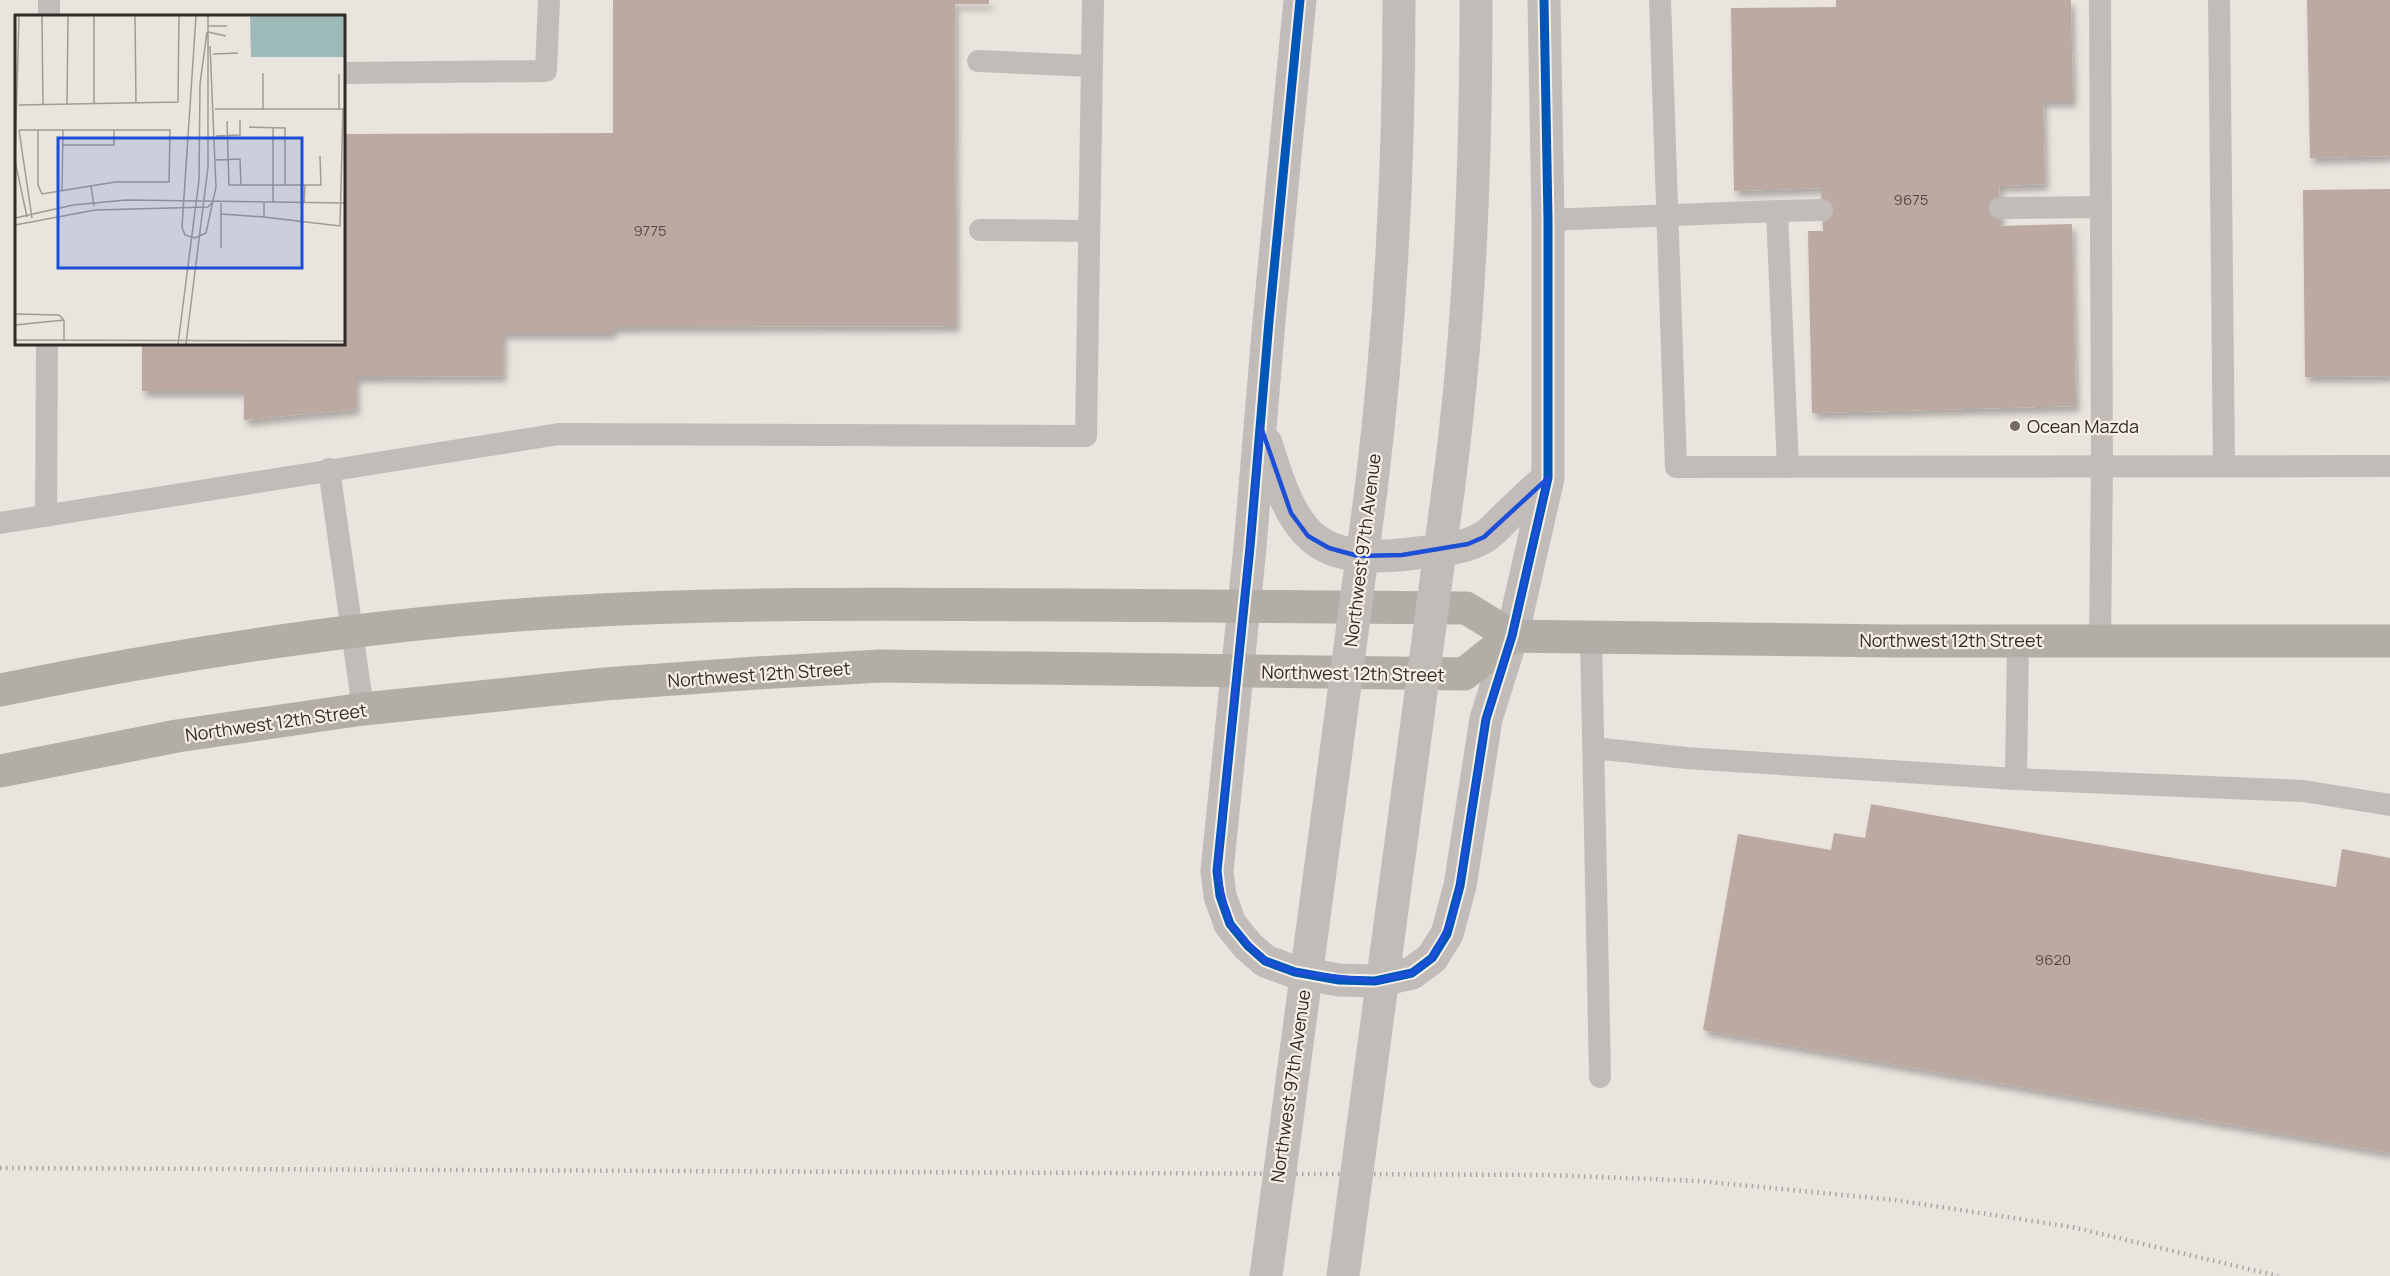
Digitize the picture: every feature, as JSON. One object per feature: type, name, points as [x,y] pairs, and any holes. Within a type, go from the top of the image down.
[{"type":"main road","name":"Northwest 12th Street","points":[[0,690],[153,660],[351,632],[563,612],[717,606],[887,603],[1466,608],[1512,636],[1591,638],[2390,641]]},
{"type":"main road","name":"Northwest 12th Street","points":[[0,771],[177,736],[363,709],[605,684],[880,666],[1464,674],[1512,636]]},
{"type":"street","points":[[1300,0],[1217,871],[1220,896],[1230,924],[1264,961],[1295,972],[1339,980],[1375,981],[1412,973],[1432,958],[1447,934],[1461,886],[1486,719],[1512,636],[1548,478],[1548,220],[1544,0]]},
{"type":"street","name":"Northwest 97th Avenue","points":[[1266,1276],[1380,411],[1390,290],[1398,103],[1399,0]]},
{"type":"street","points":[[1343,1276],[1448,491],[1462,369],[1471,236],[1476,0]]},
{"type":"street","points":[[1261,427],[1280,489],[1291,513],[1308,536],[1329,548],[1358,556],[1402,555],[1468,544],[1484,537],[1548,478]]},
{"type":"lane","points":[[345,73],[546,71],[549,0]]},
{"type":"lane","points":[[0,523],[560,434],[1086,436],[1093,0]]},
{"type":"lane","points":[[1660,0],[1676,467],[2390,466]]},
{"type":"lane","points":[[2100,0],[2102,466],[2100,641]]},
{"type":"lane","points":[[2219,0],[2224,466]]},
{"type":"lane","points":[[978,61],[1092,66]]},
{"type":"lane","points":[[2000,208],[2101,207]]},
{"type":"lane","points":[[1548,220],[1667,213],[1822,210]]},
{"type":"lane","points":[[1777,211],[1788,467]]},
{"type":"lane","points":[[980,230],[1089,231]]},
{"type":"lane","points":[[46,516],[47,345]]},
{"type":"lane","points":[[329,469],[363,709]]},
{"type":"lane","points":[[1591,638],[1600,1077]]},
{"type":"lane","points":[[2016,779],[2018,640]]},
{"type":"lane","points":[[1594,748],[1686,758],[2016,779],[2303,791],[2390,805]]},
{"type":"highlighted area","points":[[1261,427],[1291,513],[1308,536],[1329,548],[1358,556],[1402,555],[1468,544],[1484,537],[1548,478],[1512,636],[1486,719],[1455,911],[1432,958],[1412,973],[1375,981],[1295,972],[1265,961],[1230,924],[1217,871]]},
{"type":"building","points":[[613,0],[989,0],[989,4],[955,4],[956,326],[613,327],[613,333],[503,333],[503,376],[356,377],[356,409],[244,420],[244,391],[142,391],[142,345],[345,345],[345,134],[613,133]]},
{"type":"building","points":[[1836,0],[2071,0],[2073,101],[2043,101],[2045,184],[1999,186],[2001,226],[2072,224],[2076,406],[1812,413],[1808,231],[1823,231],[1821,188],[1734,191],[1731,8],[1836,7]]},
{"type":"building","points":[[2307,0],[2390,0],[2390,156],[2310,158]]},
{"type":"building","points":[[2390,189],[2390,376],[2305,377],[2303,190]]},
{"type":"building","points":[[1871,804],[2336,887],[2342,849],[2390,858],[2390,1153],[1703,1030],[1738,834],[1831,850],[1834,833],[1865,838]]},
{"type":"railway","points":[[0,1168],[1549,1175],[1699,1181],[1895,1200],[2072,1227],[2278,1276]]},
{"type":"cycle path","points":[[1300,0],[1250,547],[1217,871],[1220,896],[1230,924],[1248,946],[1265,961],[1295,972],[1339,980],[1375,981],[1412,973],[1432,958],[1447,934],[1460,886],[1486,719],[1512,636],[1548,478],[1548,220],[1544,0]]},
{"type":"place","name":"Ocean Mazda","points":[[2015,426]]}]
